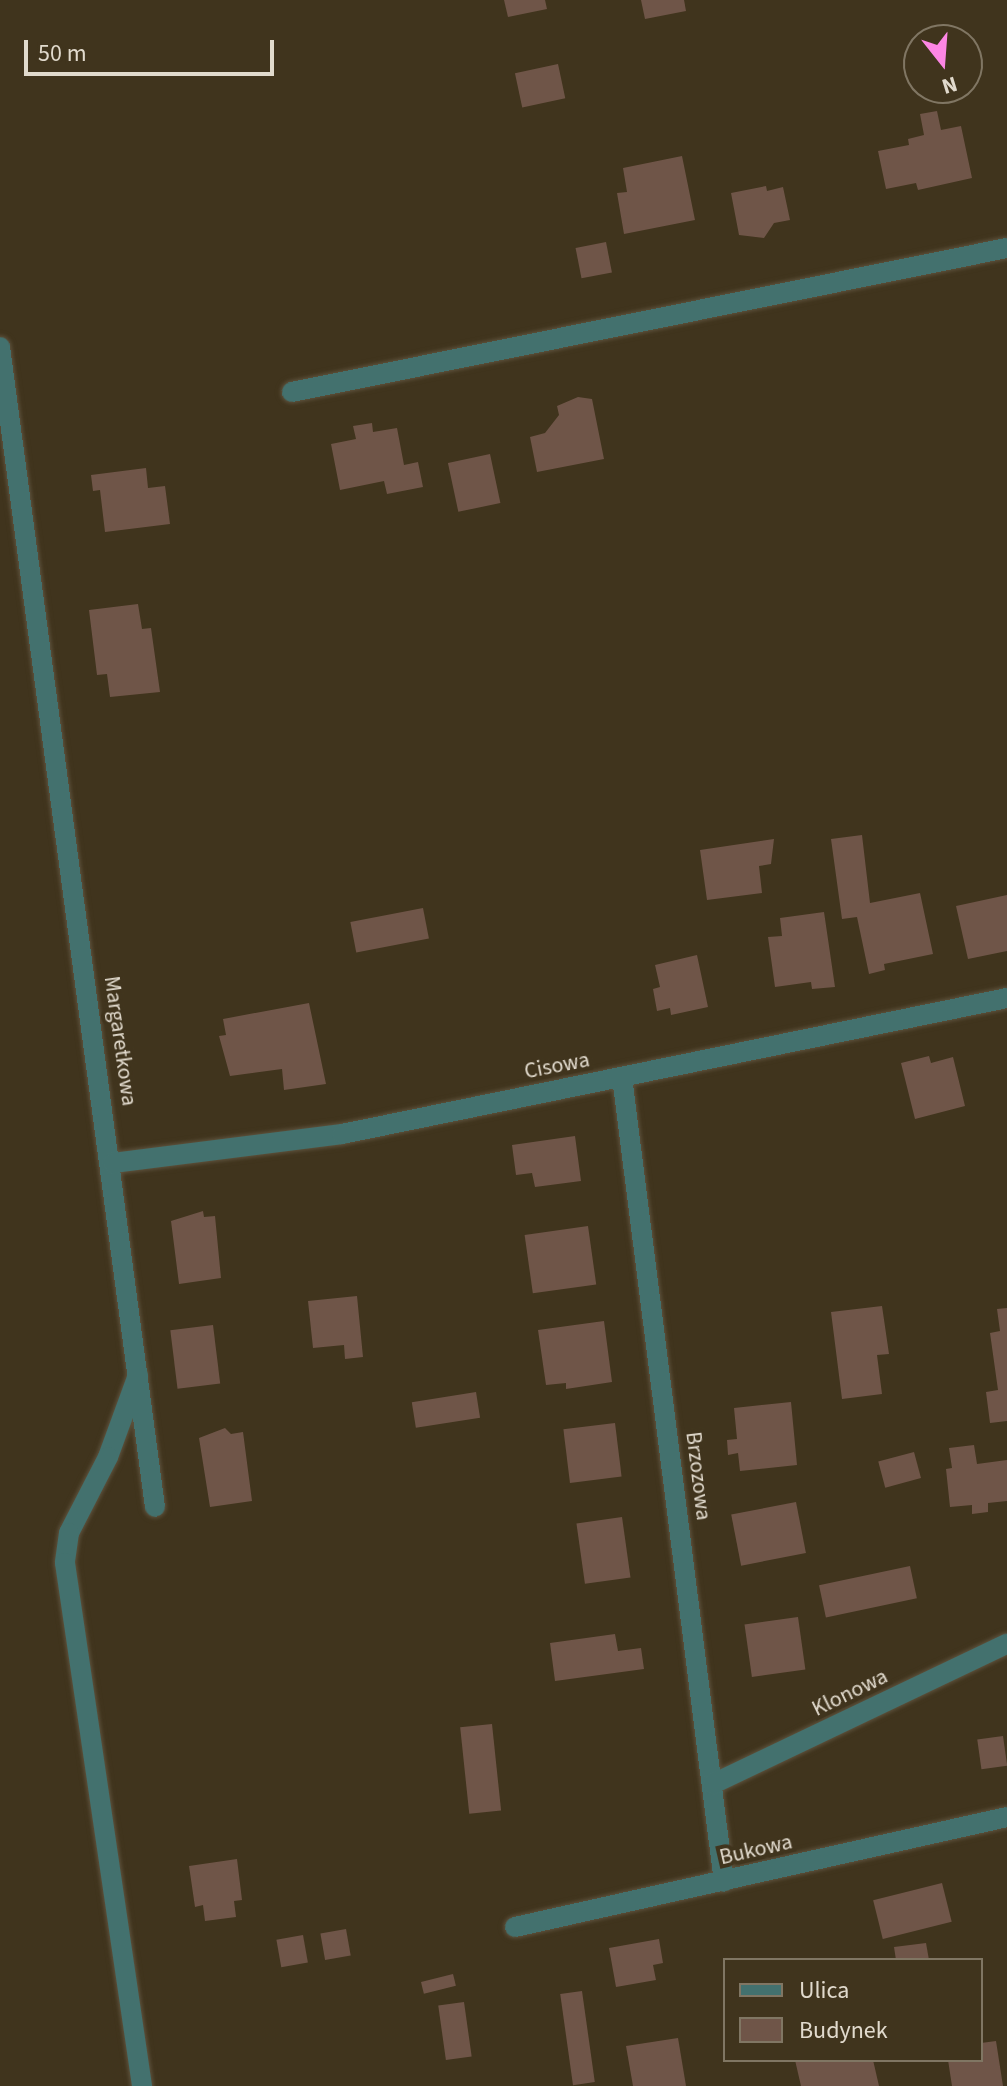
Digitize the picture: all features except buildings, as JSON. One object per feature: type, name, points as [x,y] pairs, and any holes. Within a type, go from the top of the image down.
[{"type":"street","points":[[292,392],[1007,248]]},
{"type":"street","name":"Margaretkowa","points":[[0,347],[113,1163],[155,1507]]},
{"type":"street","name":"Cisowa","points":[[113,1163],[342,1134],[1007,998]]},
{"type":"street","name":"Brzozowa","points":[[622,1077],[724,1882]]},
{"type":"street","points":[[138,1375],[108,1457],[69,1533],[65,1563],[142,2086]]},
{"type":"street","name":"Klonowa","points":[[713,1784],[1007,1644]]},
{"type":"street","name":"Bukowa","points":[[515,1927],[1007,1817]]}]
